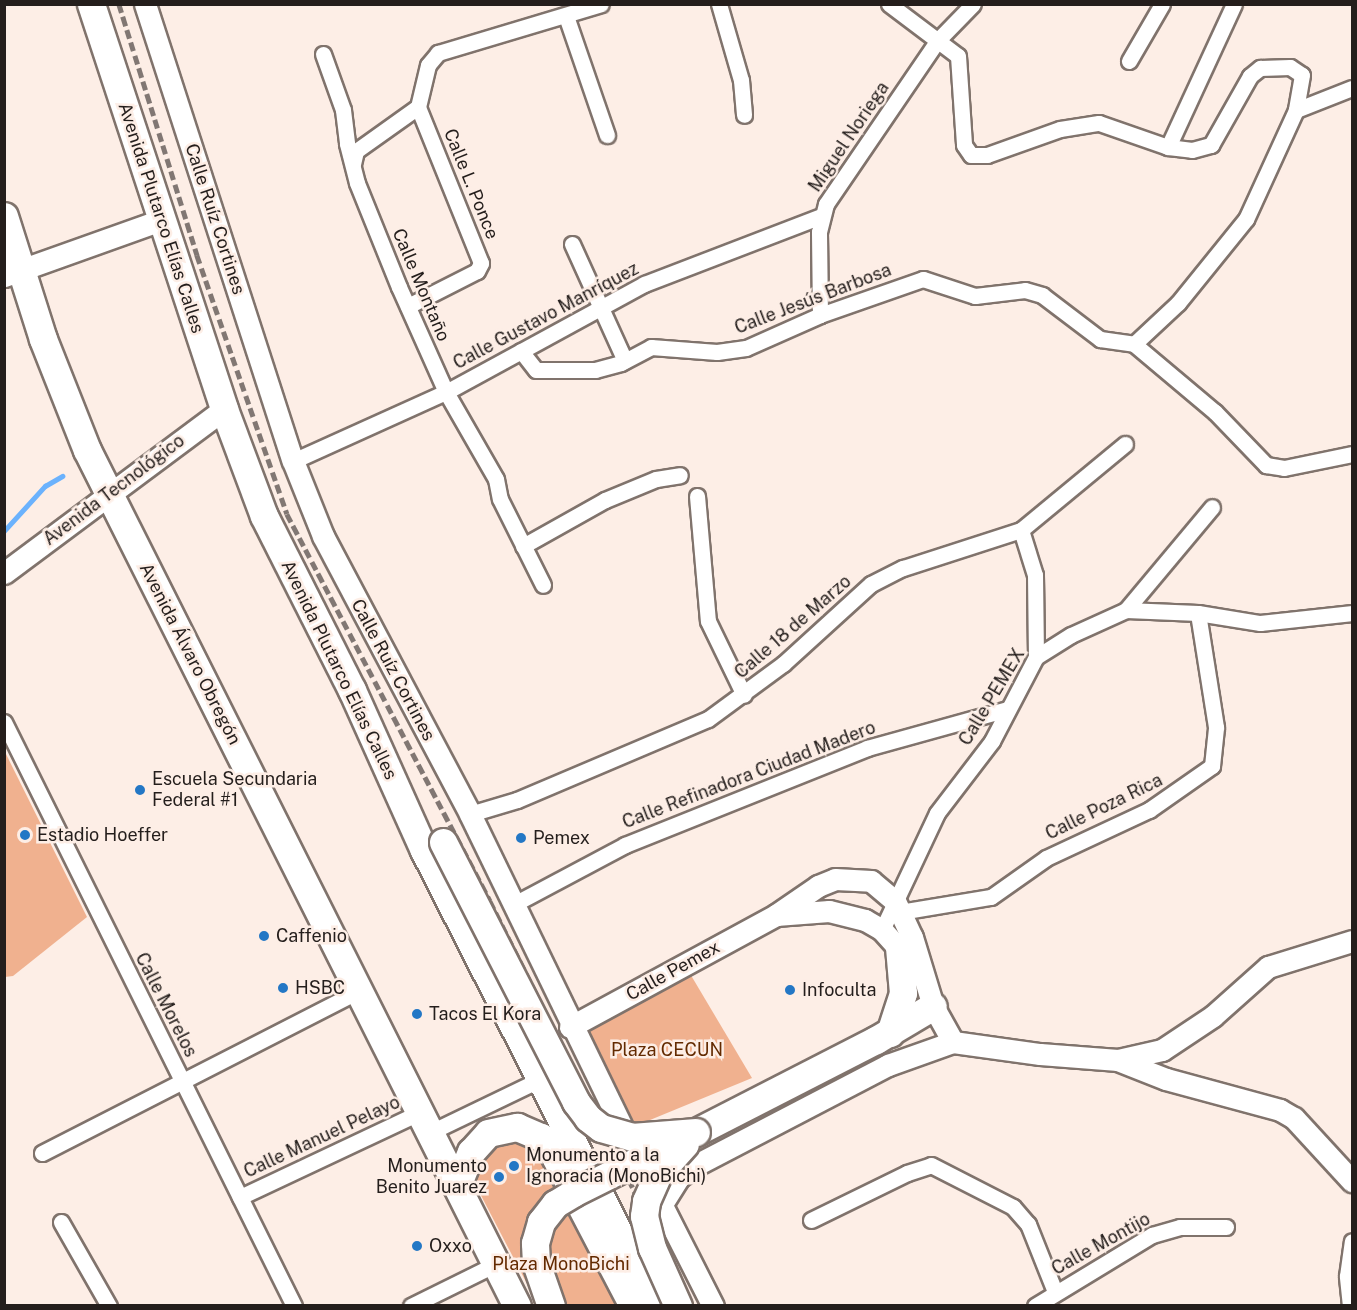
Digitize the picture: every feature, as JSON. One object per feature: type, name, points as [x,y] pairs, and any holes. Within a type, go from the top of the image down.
[{"type":"highway","name":"Avenida Plutarco Elías Calles","points":[[91,4],[224,409],[264,516],[352,690],[424,850],[539,1080],[656,1305]]},
{"type":"highway","name":"Avenida Álvaro Obregón","points":[[4,216],[13,273],[73,419],[517,1305]]},
{"type":"highway","points":[[352,690],[443,842],[576,1102],[588,1118],[601,1128],[632,1137],[696,1132]]},
{"type":"highway","points":[[883,1037],[903,993],[891,939]]},
{"type":"highway","points":[[550,1305],[540,1279],[535,1243],[541,1222],[555,1204],[883,1037],[933,1006]]},
{"type":"highway","points":[[457,1186],[471,1152],[488,1132],[517,1127],[541,1137],[550,1149],[633,1305]]},
{"type":"highway","points":[[678,1305],[652,1248],[644,1216],[658,1174],[696,1132]]},
{"type":"street","name":"Calle Ruíz Cortines","points":[[145,4],[293,460],[344,580],[470,814],[570,1027],[713,1305]]},
{"type":"street","points":[[353,164],[356,151],[418,106],[428,65],[438,53],[602,4]]},
{"type":"street","points":[[719,4],[741,80],[744,116]]},
{"type":"street","points":[[889,4],[958,56],[963,138],[969,154],[987,154],[1060,129],[1099,123],[1168,147],[1192,150],[1210,145],[1250,76],[1260,68],[1290,67],[1302,75],[1296,110],[1246,219],[1178,303],[1134,344],[1215,412],[1266,465],[1284,468],[1353,454]]},
{"type":"street","name":"Miguel Noriega","points":[[820,315],[821,216],[826,204],[938,40],[973,4]]},
{"type":"street","points":[[1130,61],[1162,4]]},
{"type":"street","points":[[1168,147],[1234,4]]},
{"type":"street","points":[[566,16],[607,135]]},
{"type":"street","name":"Calle Montaño","points":[[323,54],[343,110],[357,183],[446,392],[496,479],[500,499],[543,585]]},
{"type":"street","points":[[1296,110],[1353,88]]},
{"type":"street","name":"Calle L. Ponce","points":[[408,306],[477,271],[481,263],[418,106]]},
{"type":"street","name":"Calle Gustavo Manríquez","points":[[293,460],[446,392],[661,276],[821,216]]},
{"type":"street","points":[[13,273],[161,220]]},
{"type":"street","points":[[572,244],[625,361]]},
{"type":"street","name":"Calle Jesús Barbosa","points":[[521,351],[536,370],[595,370],[625,361],[651,348],[717,352],[746,348],[820,315],[916,280],[930,279],[975,296],[1034,291],[1100,339],[1134,344]]},
{"type":"street","name":"Avenida Tecnológico","points":[[4,573],[224,409]]},
{"type":"street","name":"Calle 18 de Marzo","points":[[470,814],[517,801],[664,740],[744,695],[871,584],[903,568],[1021,530],[1125,444]]},
{"type":"street","points":[[523,546],[605,500],[656,479],[680,475]]},
{"type":"street","points":[[697,496],[708,621],[744,695]]},
{"type":"street","name":"Calle PEMEX","points":[[891,939],[898,907],[938,813],[992,741],[1036,657],[1071,635],[1126,610],[1212,507]]},
{"type":"street","points":[[1021,530],[1035,575],[1036,657]]},
{"type":"street","points":[[1126,610],[1198,613],[1260,623],[1353,613]]},
{"type":"street","name":"Calle Poza Rica","points":[[898,907],[991,897],[1046,858],[1149,810],[1212,766],[1216,728],[1198,613]]},
{"type":"street","name":"Calle Refinadora Ciudad Madero","points":[[514,904],[625,845],[845,757],[878,744],[1008,709]]},
{"type":"street","name":"Calle Morelos","points":[[4,722],[294,1305]]},
{"type":"street","points":[[829,911],[835,879],[871,881],[898,907],[933,1006],[953,1042]]},
{"type":"street","name":"Calle Pemex","points":[[570,1027],[776,915],[818,886],[835,879]]},
{"type":"street","points":[[776,915],[829,911],[865,920],[891,939],[924,980]]},
{"type":"street","points":[[662,1204],[679,1177],[694,1166],[888,1065],[953,1042],[1118,1060],[1142,1057],[1179,1041],[1276,963],[1353,941]]},
{"type":"street","points":[[42,1153],[361,990]]},
{"type":"street","points":[[1118,1060],[1166,1079],[1280,1110],[1294,1119],[1353,1181]]},
{"type":"street","name":"Calle Manuel Pelayo","points":[[240,1197],[539,1080]]},
{"type":"street","points":[[811,1220],[907,1173],[931,1165],[1013,1207],[1028,1224],[1055,1292]]},
{"type":"street","points":[[61,1222],[109,1305]]},
{"type":"street","name":"Calle Montijo","points":[[1035,1305],[1152,1235],[1180,1227],[1226,1227]]},
{"type":"street","points":[[1350,1305],[1347,1276],[1353,1241]]},
{"type":"street","points":[[411,1305],[495,1264]]},
{"type":"green space","name":"Estadio Hoeffer","points":[[5,752],[87,917],[13,976],[5,977]]},
{"type":"green space","name":"Plaza CECUN","points":[[689,972],[752,1078],[633,1127],[584,1029]]},
{"type":"green space","name":"Plaza MonoBichi","points":[[501,1133],[538,1141],[628,1305],[538,1305],[473,1180],[475,1162]]},
{"type":"waterway","points":[[4,531],[45,486],[62,476]]},
{"type":"railway","points":[[119,4],[197,255],[287,514],[490,901],[692,1306]]},
{"type":"place","name":"Escuela Secundaria Federal #1","points":[[140,790]]},
{"type":"place","name":"Estadio Hoeffer","points":[[25,835]]},
{"type":"place","name":"Pemex","points":[[521,838]]},
{"type":"place","name":"Caffenio","points":[[264,936]]},
{"type":"place","name":"HSBC","points":[[283,988]]},
{"type":"place","name":"Infoculta","points":[[790,990]]},
{"type":"place","name":"Tacos El Kora","points":[[417,1014]]},
{"type":"place","name":"Monumento a la Ignoracia (MonoBichi)","points":[[514,1166]]},
{"type":"place","name":"Monumento Benito Juarez","points":[[499,1177]]},
{"type":"place","name":"Oxxo","points":[[417,1246]]}]
